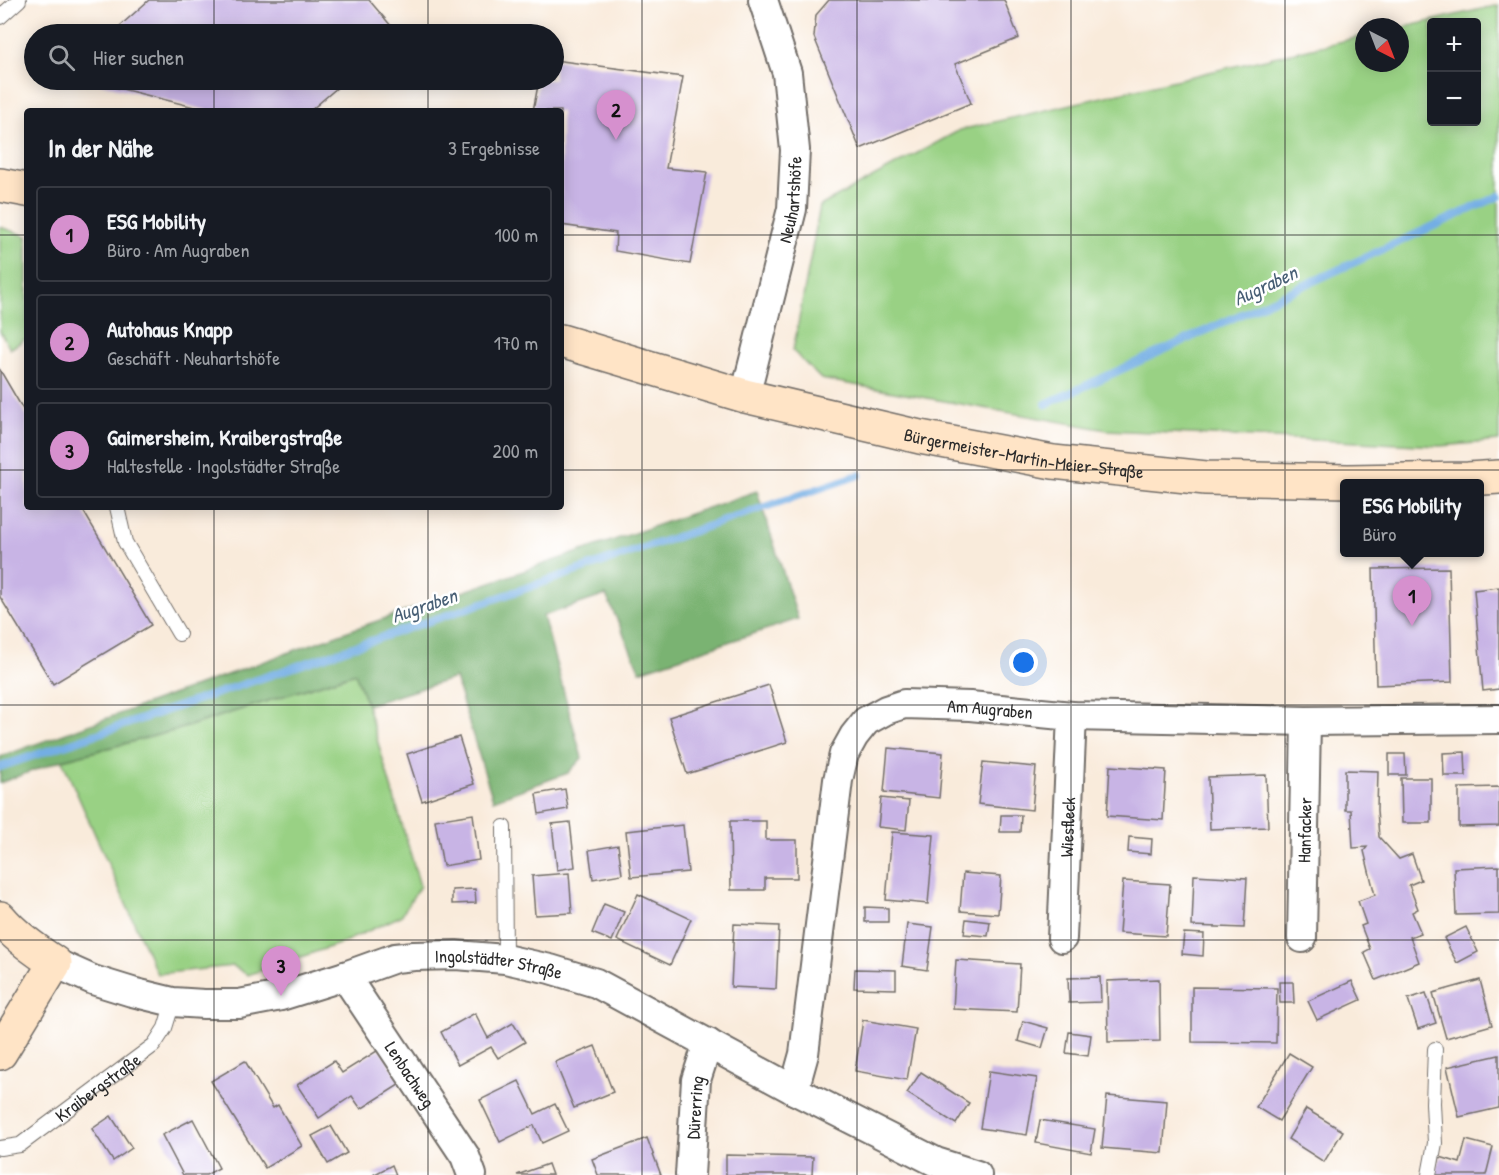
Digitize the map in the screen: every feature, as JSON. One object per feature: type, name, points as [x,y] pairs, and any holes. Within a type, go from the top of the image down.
[{"type":"street","name":"Neuhartshöfe","points":[[745,396],[792,209],[795,150],[787,73],[763,0]]},
{"type":"street","points":[[0,185],[24,189]]},
{"type":"street","name":"Bürgermeister-Martin-Meier-Straße","points":[[564,342],[745,396],[920,437],[1053,462],[1206,478],[1340,481]]},
{"type":"street","name":"Bürgermeister-Martin-Meier-Straße","points":[[1468,479],[1499,477]]},
{"type":"street","name":"Am Augraben","points":[[794,1090],[804,1054],[838,780],[844,754],[866,721],[886,710],[904,704],[970,706],[1072,716],[1306,721],[1499,719]]},
{"type":"street","name":"Wiesfleck","points":[[1062,938],[1072,716]]},
{"type":"street","name":"Hanfacker","points":[[1302,938],[1306,721]]},
{"type":"street","name":"Ingolstädter Straße","points":[[3,932],[32,947],[55,963],[93,980],[173,1002],[238,1004],[281,996],[395,958],[456,955],[505,959],[550,969],[596,983],[794,1090],[936,1162],[977,1175]]},
{"type":"street","points":[[0,1053],[55,963]]},
{"type":"street","name":"Lenbachweg","points":[[345,976],[465,1156],[472,1175]]},
{"type":"street","name":"Dürerring","points":[[690,1175],[696,1080],[708,1043]]},
{"type":"lane","points":[[0,17],[19,0]]},
{"type":"lane","points":[[118,510],[125,542],[178,634]]},
{"type":"lane","points":[[504,827],[505,959]]},
{"type":"lane","name":"Kraibergstraße","points":[[0,1148],[20,1145],[154,1045],[165,1028],[173,1002]]},
{"type":"lane","points":[[1429,1175],[1435,1143],[1433,1104],[1435,1049]]},
{"type":"green space","points":[[1499,5],[1499,441],[1440,446],[1107,430],[821,379],[793,351],[820,206],[960,130],[1355,38],[1355,72],[1409,72],[1409,26],[1427,22],[1427,126],[1481,126],[1481,18],[1443,18]]},
{"type":"green space","points":[[0,227],[24,235],[24,340],[10,349],[0,331]]},
{"type":"green space","points":[[757,491],[798,619],[640,671],[606,595],[543,616],[582,758],[568,773],[493,800],[455,678],[367,705],[355,673],[177,730],[62,760],[0,783],[0,757],[348,631]]},
{"type":"green space","points":[[356,673],[420,886],[401,916],[342,943],[248,975],[233,966],[157,974],[62,760],[177,730]]},
{"type":"building","points":[[149,0],[369,0],[389,24],[122,24]]},
{"type":"building","points":[[829,0],[1004,0],[1019,38],[955,64],[971,103],[860,149],[814,37],[816,15]]},
{"type":"building","points":[[564,61],[683,77],[666,168],[707,172],[690,264],[615,251],[616,233],[564,225],[564,108],[534,108],[537,90],[564,90]]},
{"type":"building","points":[[126,90],[334,90],[313,108],[198,108]]},
{"type":"building","points":[[0,370],[24,411],[24,510],[83,510],[151,625],[53,684],[0,597]]},
{"type":"building","points":[[1449,568],[1452,682],[1376,685],[1373,569]]},
{"type":"building","points":[[1499,587],[1499,689],[1483,691],[1474,590]]},
{"type":"building","points":[[769,685],[787,742],[687,774],[669,717]]},
{"type":"building","points":[[459,737],[474,784],[422,801],[407,754]]},
{"type":"building","points":[[888,748],[943,753],[939,798],[884,792]]},
{"type":"building","points":[[1465,752],[1466,776],[1444,776],[1443,753]]},
{"type":"building","points":[[1389,754],[1405,754],[1406,775],[1389,775]]},
{"type":"building","points":[[983,762],[1036,767],[1032,810],[978,804]]},
{"type":"building","points":[[1110,766],[1166,770],[1163,820],[1107,816]]},
{"type":"building","points":[[1345,770],[1378,771],[1379,837],[1399,859],[1412,854],[1421,880],[1409,885],[1418,909],[1412,912],[1421,933],[1410,937],[1419,962],[1376,980],[1364,952],[1370,949],[1361,926],[1366,924],[1358,901],[1375,895],[1364,851],[1367,847],[1353,848],[1351,810],[1345,810]]},
{"type":"building","points":[[1266,775],[1268,827],[1210,829],[1208,777]]},
{"type":"building","points":[[1401,778],[1431,778],[1431,823],[1402,823]]},
{"type":"building","points":[[1499,787],[1499,826],[1459,827],[1459,788]]},
{"type":"building","points":[[565,789],[568,809],[539,814],[536,794]]},
{"type":"building","points":[[881,798],[909,801],[906,830],[878,827]]},
{"type":"building","points":[[473,814],[479,860],[443,866],[435,820]]},
{"type":"building","points":[[1001,815],[1021,815],[1020,832],[1000,832]]},
{"type":"building","points":[[730,821],[766,821],[766,840],[797,840],[797,878],[765,878],[765,890],[731,890]]},
{"type":"building","points":[[570,822],[575,867],[557,870],[552,824]]},
{"type":"building","points":[[683,825],[688,872],[631,877],[626,831]]},
{"type":"building","points":[[892,832],[934,835],[928,904],[886,900]]},
{"type":"building","points":[[1129,837],[1152,839],[1151,854],[1128,852]]},
{"type":"building","points":[[618,845],[622,874],[593,879],[589,850]]},
{"type":"building","points":[[1499,866],[1499,914],[1456,915],[1454,868]]},
{"type":"building","points":[[569,873],[572,913],[535,915],[532,876]]},
{"type":"building","points":[[963,873],[1001,876],[998,914],[960,911]]},
{"type":"building","points":[[1194,875],[1247,878],[1244,928],[1192,926]]},
{"type":"building","points":[[1123,881],[1170,884],[1166,936],[1119,933]]},
{"type":"building","points":[[475,889],[476,903],[452,904],[452,890]]},
{"type":"building","points":[[638,894],[691,919],[670,965],[617,940]]},
{"type":"building","points":[[604,904],[624,912],[612,941],[592,933]]},
{"type":"building","points":[[865,907],[888,908],[888,922],[865,922]]},
{"type":"building","points":[[966,919],[990,922],[988,936],[964,934]]},
{"type":"building","points":[[734,924],[779,926],[776,989],[731,987]]},
{"type":"building","points":[[907,924],[933,927],[927,970],[902,966]]},
{"type":"building","points":[[1466,927],[1478,952],[1457,963],[1444,938]]},
{"type":"building","points":[[1184,933],[1204,934],[1203,956],[1182,954]]},
{"type":"building","points":[[956,960],[1020,964],[1017,1012],[953,1009]]},
{"type":"building","points":[[855,969],[896,970],[896,989],[854,988]]},
{"type":"building","points":[[1100,977],[1101,1002],[1069,1003],[1068,978]]},
{"type":"building","points":[[1159,979],[1160,1041],[1108,1042],[1107,981]]},
{"type":"building","points":[[1480,980],[1492,1025],[1446,1038],[1433,993]]},
{"type":"building","points":[[1352,981],[1361,1000],[1317,1020],[1308,1001]]},
{"type":"building","points":[[1279,982],[1293,982],[1294,1003],[1280,1003]]},
{"type":"building","points":[[1192,987],[1277,988],[1276,1043],[1192,1042]]},
{"type":"building","points":[[1426,993],[1436,1023],[1418,1029],[1408,999]]},
{"type":"building","points":[[475,1013],[488,1038],[513,1023],[525,1042],[498,1058],[491,1047],[458,1065],[441,1032]]},
{"type":"building","points":[[863,1020],[916,1029],[907,1080],[855,1071]]},
{"type":"building","points":[[1023,1021],[1048,1028],[1042,1048],[1018,1041]]},
{"type":"building","points":[[1069,1032],[1091,1035],[1088,1056],[1066,1053]]},
{"type":"building","points":[[595,1046],[613,1092],[574,1108],[555,1062]]},
{"type":"building","points":[[380,1049],[402,1083],[361,1109],[352,1096],[319,1118],[297,1085],[334,1061],[342,1073]]},
{"type":"building","points":[[1289,1053],[1312,1067],[1279,1121],[1256,1107]]},
{"type":"building","points":[[1499,1055],[1499,1108],[1459,1117],[1447,1067]]},
{"type":"building","points":[[245,1061],[273,1108],[278,1105],[302,1146],[265,1168],[211,1081]]},
{"type":"building","points":[[989,1071],[1037,1078],[1027,1135],[980,1128]]},
{"type":"building","points":[[921,1072],[969,1103],[956,1124],[907,1093]]},
{"type":"building","points":[[519,1081],[535,1114],[555,1104],[568,1131],[542,1143],[534,1125],[500,1142],[480,1100]]},
{"type":"building","points":[[1107,1096],[1167,1101],[1163,1153],[1102,1148]]},
{"type":"building","points":[[1306,1109],[1343,1131],[1324,1162],[1288,1139]]},
{"type":"building","points":[[111,1116],[132,1148],[113,1161],[92,1129]]},
{"type":"building","points":[[193,1119],[219,1168],[206,1175],[183,1175],[162,1135]]},
{"type":"building","points":[[1040,1120],[1095,1129],[1091,1153],[1036,1143]]},
{"type":"building","points":[[331,1126],[347,1153],[328,1164],[312,1136]]},
{"type":"building","points":[[647,1138],[661,1175],[598,1175],[592,1159]]},
{"type":"building","points":[[1466,1140],[1493,1147],[1486,1175],[1435,1175],[1440,1157],[1460,1163]]},
{"type":"building","points":[[726,1155],[813,1157],[812,1175],[726,1175]]},
{"type":"building","points":[[548,1164],[552,1175],[517,1175]]},
{"type":"building","points":[[392,1165],[396,1175],[373,1175]]},
{"type":"waterway","name":"Augraben","points":[[1046,404],[1499,196]]},
{"type":"waterway","name":"Augraben","points":[[0,767],[859,475]]},
{"type":"place","name":"Autohaus Knapp","points":[[616,140]]},
{"type":"place","name":"ESG Mobility","points":[[1412,626]]},
{"type":"place","name":"Gaimersheim, Kraibergstraße","points":[[281,996]]}]
